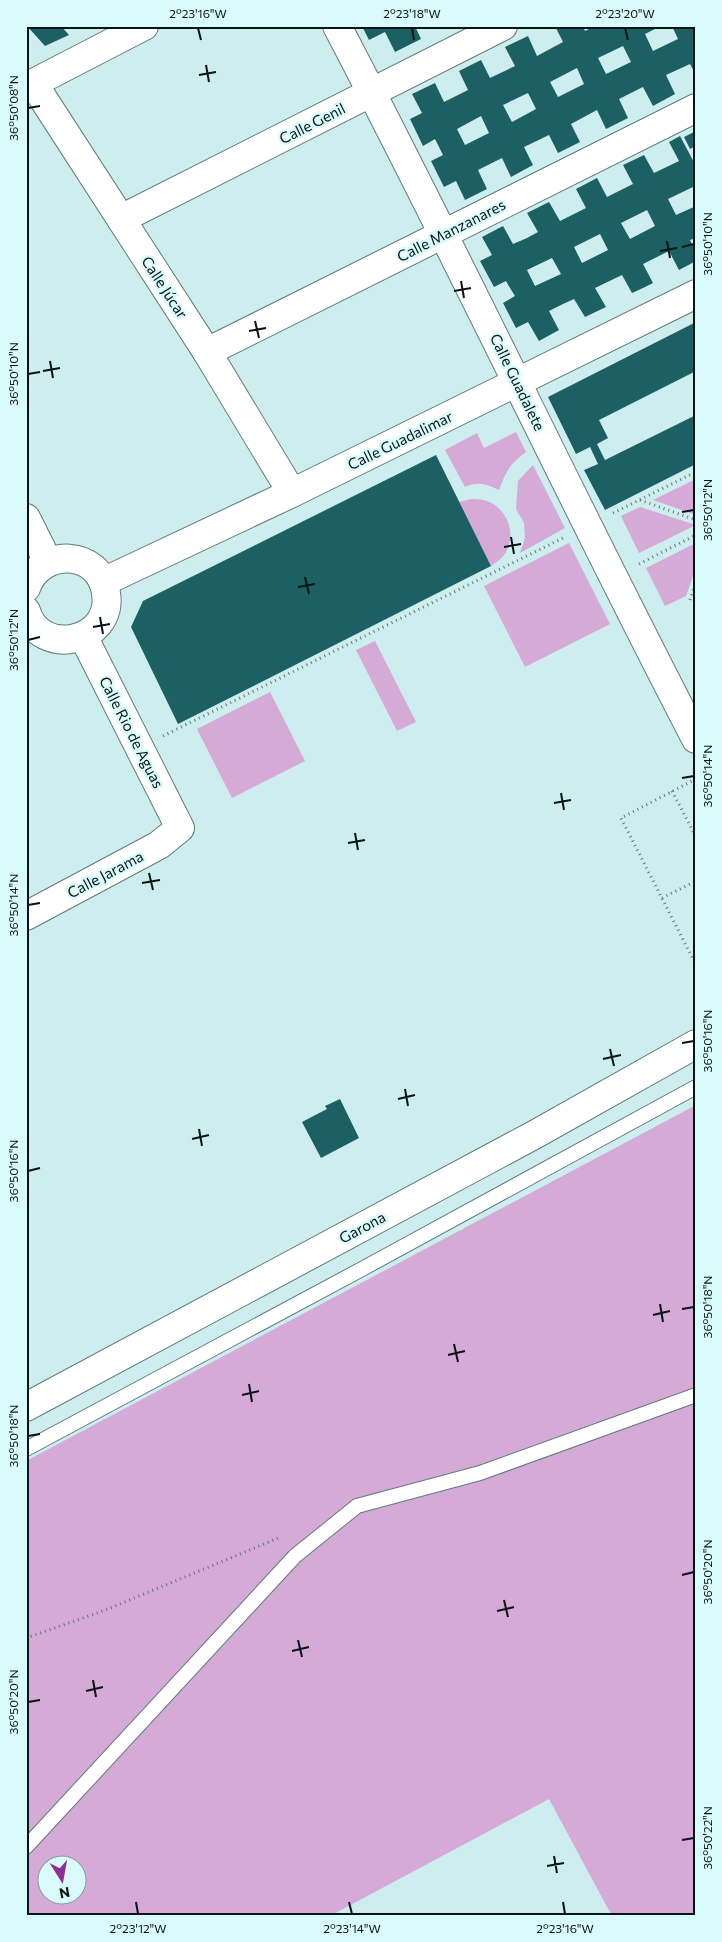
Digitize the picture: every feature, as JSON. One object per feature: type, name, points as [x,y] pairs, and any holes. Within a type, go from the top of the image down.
[{"type":"street","points":[[30,85],[144,26]]},
{"type":"street","name":"Calle Guadalete","points":[[337,26],[444,234],[587,526],[696,739]]},
{"type":"street","name":"Calle Genil","points":[[120,219],[502,26]]},
{"type":"street","name":"Calle Júcar","points":[[30,85],[207,352],[292,493]]},
{"type":"street","name":"Calle Manzanares","points":[[207,352],[696,108]]},
{"type":"street","name":"Calle Guadalimar","points":[[103,582],[292,493],[696,294]]},
{"type":"street","points":[[26,518],[48,562]]},
{"type":"street","points":[[26,588],[29,579],[37,569],[48,562],[67,558],[86,563],[96,571],[103,582],[106,594],[106,607],[102,619],[94,629],[83,636],[70,640],[58,640],[45,635],[28,620]]},
{"type":"street","name":"Calle Rio de Aguas","points":[[83,636],[141,747],[180,828]]},
{"type":"street","name":"Calle Jarama","points":[[26,916],[159,845],[180,828]]},
{"type":"street","name":"Garona","points":[[26,1407],[525,1139],[696,1044]]},
{"type":"lane","points":[[26,1448],[371,1265],[696,1087]]},
{"type":"lane","points":[[26,1847],[295,1556],[357,1506],[480,1473],[696,1395]]},
{"type":"path","points":[[141,747],[696,472]]},
{"type":"path","points":[[639,500],[696,520]]},
{"type":"path","points":[[636,566],[696,535]]},
{"type":"path","points":[[690,600],[696,582]]},
{"type":"path","points":[[696,779],[621,818],[696,965]]},
{"type":"path","points":[[672,791],[696,836]]},
{"type":"path","points":[[662,898],[696,881]]},
{"type":"path","points":[[26,1638],[103,1611],[284,1536]]},
{"type":"shaded area","points":[[516,432],[526,452],[509,468],[499,490],[482,484],[465,487],[445,450],[477,433],[484,448]]},
{"type":"shaded area","points":[[533,465],[565,528],[520,553],[525,538],[524,523],[516,509],[518,481]]},
{"type":"shaded area","points":[[696,479],[696,515],[653,500]]},
{"type":"shaded area","points":[[471,499],[490,502],[507,519],[510,542],[502,557],[491,566],[459,502]]},
{"type":"shaded area","points":[[640,507],[696,525],[639,553],[621,516]]},
{"type":"shaded area","points":[[569,543],[610,624],[525,667],[484,586]]},
{"type":"shaded area","points":[[696,543],[696,567],[686,596],[665,606],[646,568]]},
{"type":"shaded area","points":[[375,641],[416,722],[397,731],[356,650]]},
{"type":"shaded area","points":[[270,692],[305,761],[232,798],[197,729]]},
{"type":"shaded area","points":[[696,1105],[696,1916],[612,1916],[549,1799],[330,1916],[26,1916],[26,1461]]},
{"type":"building","points":[[27,26],[61,26],[69,35],[45,46]]},
{"type":"building","points":[[362,26],[415,26],[421,39],[395,52],[385,32],[369,40]]},
{"type":"building","points":[[555,26],[583,26],[585,31],[595,26],[661,26],[645,34],[653,51],[678,39],[672,26],[696,26],[696,75],[690,64],[666,75],[675,94],[653,106],[643,87],[619,99],[628,118],[606,129],[597,110],[571,124],[580,142],[558,153],[549,135],[524,147],[533,165],[511,177],[502,158],[478,170],[487,189],[465,200],[456,181],[444,187],[431,161],[443,155],[435,139],[423,146],[410,119],[422,113],[412,94],[435,83],[444,102],[468,90],[459,71],[481,60],[490,78],[515,66],[505,47],[528,36],[537,56],[563,42]],"holes":[[[623,46],[631,62],[606,74],[598,58]],[[577,68],[584,84],[558,97],[550,82]],[[528,93],[536,109],[512,122],[503,105]],[[481,116],[489,133],[465,145],[457,129]]]},
{"type":"building","points":[[696,131],[696,146],[690,149],[684,137]]},
{"type":"building","points":[[680,136],[696,166],[696,192],[693,187],[668,199],[676,215],[696,206],[696,238],[690,240],[696,252],[696,261],[679,270],[669,251],[643,264],[653,283],[643,288],[632,293],[622,275],[595,288],[606,307],[585,317],[574,299],[549,311],[559,330],[539,341],[528,322],[516,328],[503,303],[515,296],[506,281],[494,287],[480,261],[492,255],[482,237],[503,226],[513,244],[527,238],[538,232],[527,213],[549,202],[560,221],[586,208],[576,189],[597,178],[607,197],[633,184],[623,165],[644,155],[654,173],[679,161],[669,142]],"holes":[[[647,210],[655,226],[630,239],[621,223]],[[600,234],[608,250],[582,263],[574,247]],[[552,258],[561,274],[535,286],[527,270]]]},
{"type":"building","points":[[696,322],[696,371],[599,420],[608,438],[597,444],[605,460],[696,415],[696,464],[605,510],[584,470],[598,464],[590,447],[576,454],[548,397]]},
{"type":"building","points":[[436,455],[491,566],[178,724],[131,627],[143,601]]},
{"type":"building","points":[[340,1099],[359,1138],[321,1158],[302,1122],[327,1109],[325,1106]]}]
